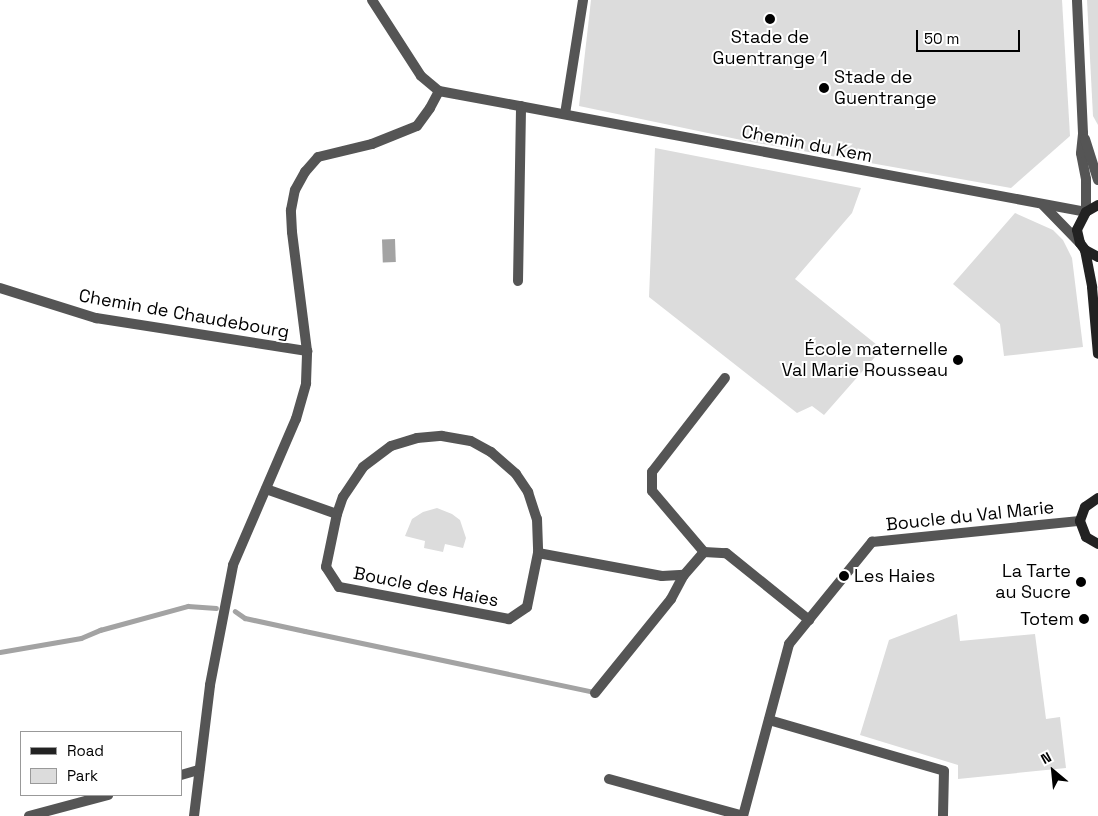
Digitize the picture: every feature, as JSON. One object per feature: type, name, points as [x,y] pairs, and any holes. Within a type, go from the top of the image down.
[{"type":"street","points":[[194,816],[210,685],[233,565],[296,418],[306,384],[307,351],[292,232],[291,210],[295,190],[305,172],[318,157],[372,144],[417,126],[439,91],[421,76],[372,0]]},
{"type":"street","points":[[565,114],[583,0]]},
{"type":"street","points":[[1077,0],[1083,133],[1081,153],[1086,179],[1086,212],[1077,230],[1092,287],[1098,354]]},
{"type":"street","name":"Chemin du Kem","points":[[439,91],[1086,212]]},
{"type":"street","points":[[518,281],[521,106]]},
{"type":"street","points":[[1083,133],[1098,180]]},
{"type":"street","points":[[1087,147],[1098,156]]},
{"type":"street","points":[[1043,205],[1082,246],[1098,257]]},
{"type":"street","points":[[1086,212],[1098,205]]},
{"type":"street","points":[[1092,287],[1098,277]]},
{"type":"street","name":"Chemin de Chaudebourg","points":[[0,288],[96,318],[307,351]]},
{"type":"street","points":[[726,378],[652,472],[652,491],[704,552],[726,553],[809,620]]},
{"type":"street","name":"Boucle des Haies","points":[[442,436],[470,442],[492,452],[516,474],[528,492],[537,519],[538,553],[527,607],[509,620],[422,605],[339,587],[326,567],[337,514],[352,480],[375,456],[391,446],[417,438],[442,436]]},
{"type":"street","points":[[266,489],[337,514]]},
{"type":"street","points":[[1098,498],[1085,507],[1080,521],[1086,537],[1098,544]]},
{"type":"street","name":"Boucle du Val Marie","points":[[743,816],[789,644],[872,542],[1080,521]]},
{"type":"street","points":[[595,693],[671,599],[684,575],[704,552]]},
{"type":"street","points":[[538,553],[662,576],[684,575]]},
{"type":"street","points":[[769,720],[944,771],[943,816]]},
{"type":"street","points":[[182,775],[199,770]]},
{"type":"street","points":[[609,780],[743,816]]},
{"type":"street","points":[[29,816],[104,796]]},
{"type":"green space","name":"Stade de Guentrange","points":[[591,0],[1062,0],[1070,136],[1011,188],[746,141],[579,106]]},
{"type":"green space","points":[[1087,0],[1098,0],[1098,125],[1093,116]]},
{"type":"green space","points":[[655,148],[861,188],[852,213],[795,279],[882,349],[824,415],[812,406],[797,413],[649,297]]},
{"type":"green space","points":[[1015,213],[1053,230],[1063,240],[1072,258],[1083,347],[1004,356],[1000,324],[953,284]]},
{"type":"green space","points":[[437,508],[452,514],[460,520],[466,538],[463,548],[445,544],[443,552],[424,548],[425,541],[405,536],[412,519],[423,512]]},
{"type":"green space","points":[[957,614],[960,641],[1035,634],[1046,719],[1060,717],[1066,768],[958,779],[958,765],[860,735],[889,640]]},
{"type":"shaded area","points":[[382,239],[395,239],[396,262],[383,262]]},
{"type":"waterway","points":[[0,652],[81,638],[100,630],[188,606],[216,608]]},
{"type":"waterway","points":[[235,611],[245,618],[590,691]]},
{"type":"place","name":"Stade de Guentrange 1","points":[[770,19]]},
{"type":"place","name":"Stade de Guentrange","points":[[824,88]]},
{"type":"place","name":"École maternelle Val Marie Rousseau","points":[[958,360]]},
{"type":"place","name":"Les Haies","points":[[844,576]]},
{"type":"place","name":"La Tarte au Sucre","points":[[1081,582]]},
{"type":"place","name":"Totem","points":[[1084,619]]}]
